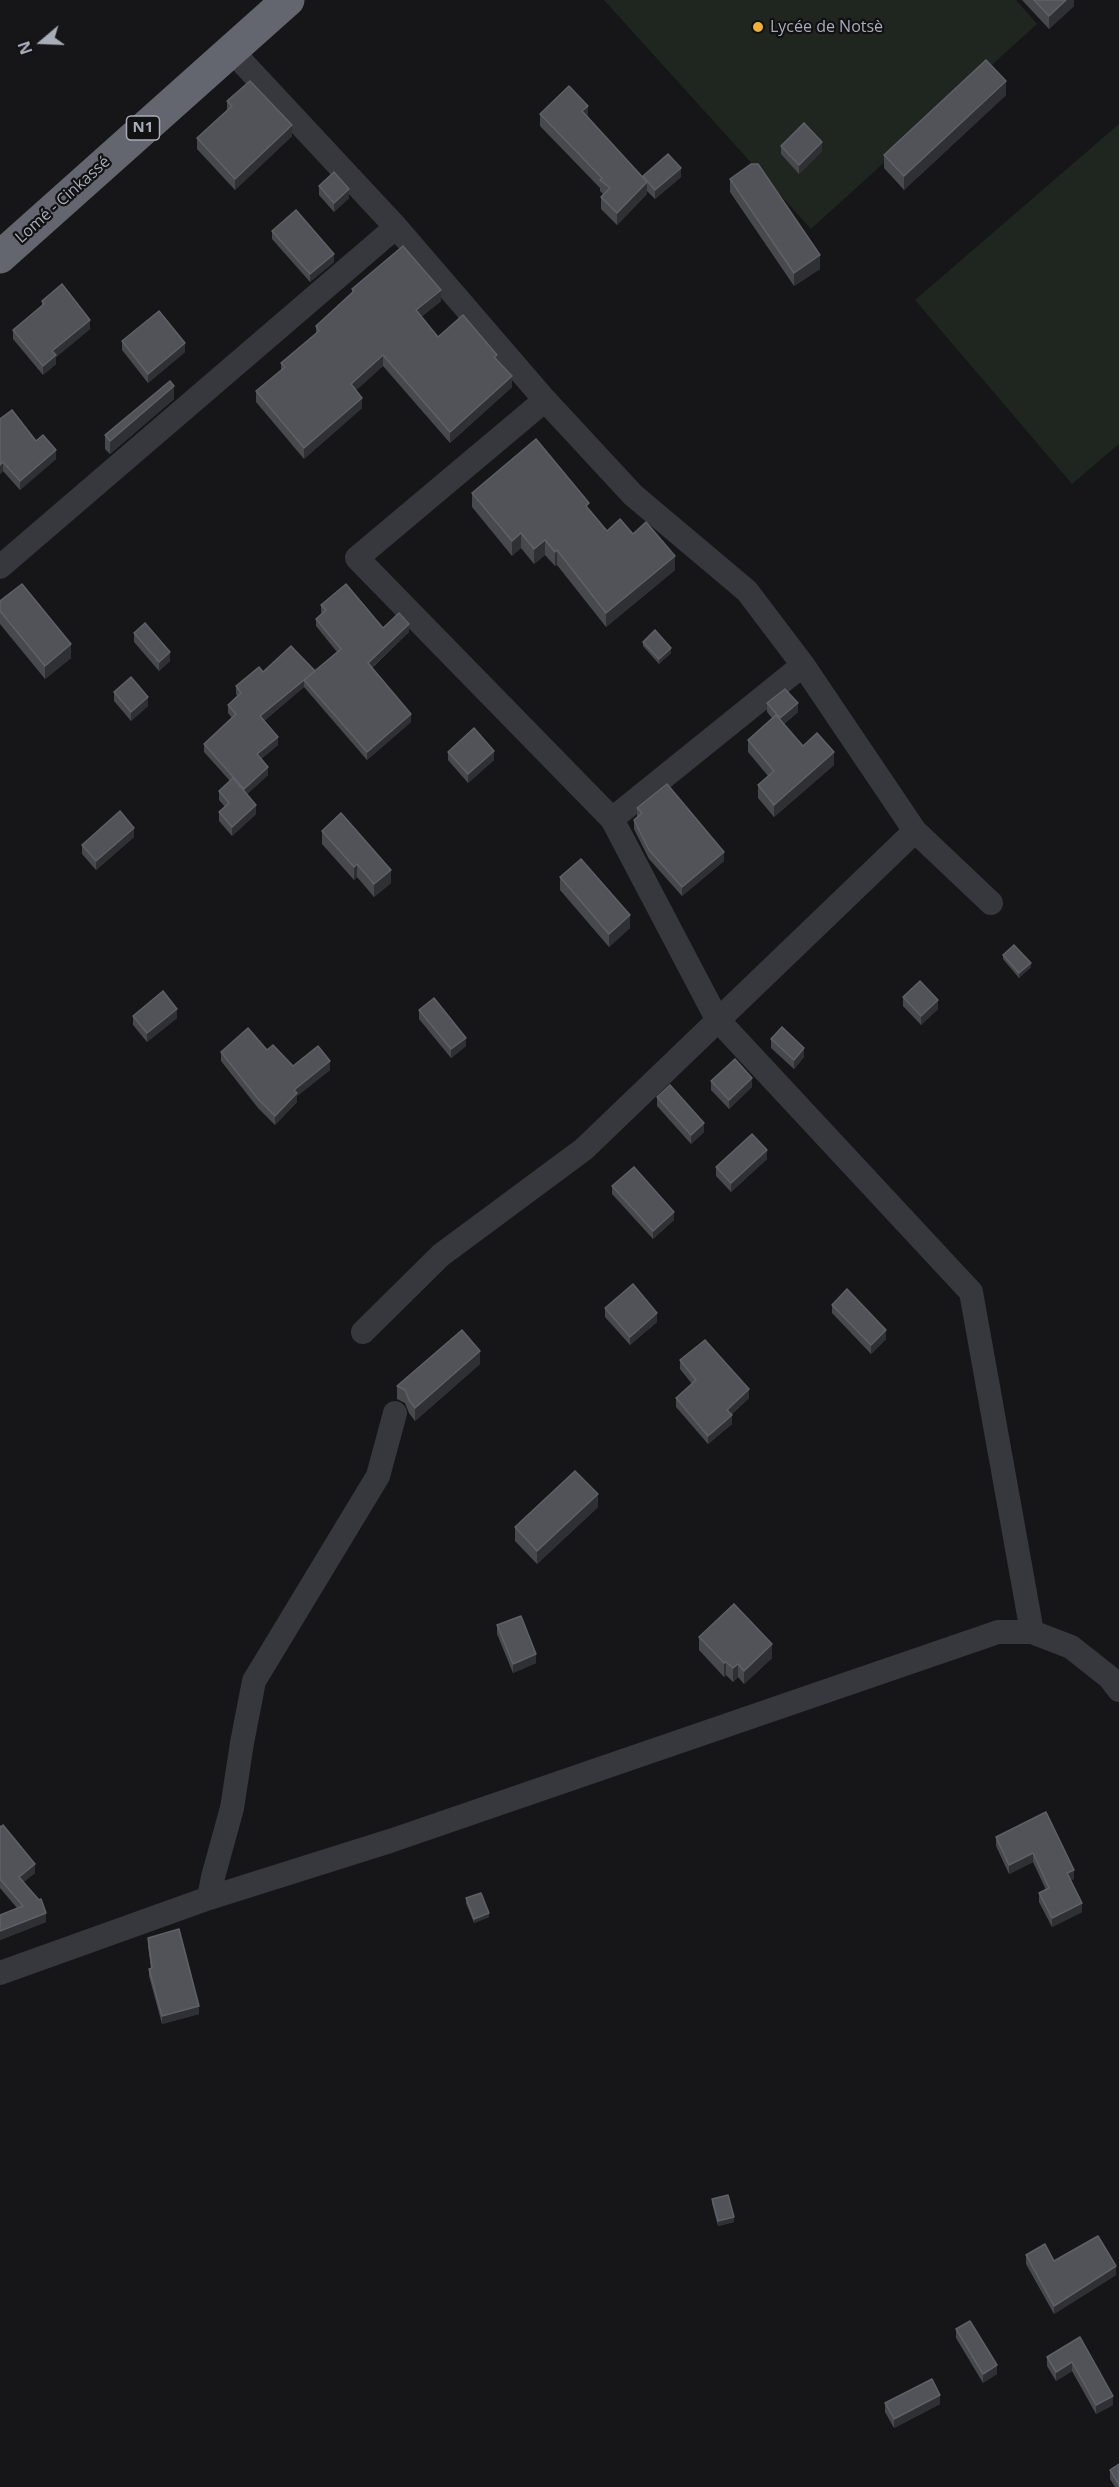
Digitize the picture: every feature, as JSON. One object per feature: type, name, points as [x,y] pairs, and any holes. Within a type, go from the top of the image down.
[{"type":"highway","name":"Lomé - Cinkassé","points":[[0,257],[231,50],[267,12],[288,0]]},
{"type":"street","points":[[231,50],[396,227],[545,400],[633,495],[747,591],[803,665],[915,831],[991,903]]},
{"type":"street","points":[[0,567],[396,227]]},
{"type":"street","points":[[545,400],[357,558],[612,819],[717,1019],[971,1292],[1032,1632]]},
{"type":"street","points":[[612,819],[803,665]]},
{"type":"street","points":[[363,1332],[441,1255],[584,1149],[915,831]]},
{"type":"street","points":[[209,1898],[232,1808],[254,1681],[378,1476],[395,1413]]},
{"type":"street","points":[[0,1973],[209,1898],[390,1842],[998,1632],[1032,1632],[1071,1647],[1109,1677],[1119,1690]]},
{"type":"shaded area","points":[[604,0],[1016,0],[1037,24],[811,229]]},
{"type":"shaded area","points":[[1119,124],[1119,444],[1072,484],[915,300]]},
{"type":"building","points":[[1034,0],[1066,0],[1049,16]]},
{"type":"building","points":[[986,60],[1006,81],[904,176],[884,155]]},
{"type":"building","points":[[250,81],[292,125],[235,179],[197,138],[232,106],[227,101]]},
{"type":"building","points":[[569,86],[588,106],[582,111],[647,182],[617,213],[601,197],[610,188],[540,114]]},
{"type":"building","points":[[804,123],[822,142],[799,165],[781,146]]},
{"type":"building","points":[[668,154],[681,168],[655,190],[643,176]]},
{"type":"building","points":[[751,164],[758,164],[820,255],[794,273],[730,179]]},
{"type":"building","points":[[334,172],[349,189],[334,203],[319,186]]},
{"type":"building","points":[[296,210],[334,254],[310,274],[272,231]]},
{"type":"building","points":[[403,246],[441,290],[416,310],[438,337],[463,315],[497,355],[494,357],[512,376],[450,432],[383,355],[351,384],[362,398],[304,448],[256,391],[285,367],[281,363],[319,331],[316,326],[354,291],[352,289]]},
{"type":"building","points":[[62,284],[90,320],[52,351],[56,355],[43,366],[13,330],[44,304],[42,301]]},
{"type":"building","points":[[159,311],[185,343],[148,374],[122,341]]},
{"type":"building","points":[[170,381],[174,386],[110,441],[105,435]]},
{"type":"building","points":[[12,410],[36,441],[43,435],[56,450],[20,481],[3,462],[0,465],[0,419]]},
{"type":"building","points":[[536,439],[589,503],[586,506],[607,531],[620,519],[633,534],[646,522],[675,556],[606,613],[557,550],[555,552],[545,540],[534,549],[521,533],[512,541],[472,493]]},
{"type":"building","points":[[22,584],[71,644],[45,666],[0,611],[0,601]]},
{"type":"building","points":[[346,584],[383,628],[399,613],[409,624],[368,663],[411,714],[367,752],[304,680],[341,649],[316,619],[326,610],[321,605]]},
{"type":"building","points":[[145,623],[170,652],[159,662],[134,633]]},
{"type":"building","points":[[655,630],[671,648],[659,659],[643,642]]},
{"type":"building","points":[[291,646],[315,671],[260,716],[278,737],[257,754],[268,767],[244,789],[204,744],[236,714],[228,705],[241,693],[236,686],[259,667],[263,672]]},
{"type":"building","points":[[131,677],[148,697],[131,712],[114,692]]},
{"type":"building","points":[[785,689],[798,703],[780,718],[767,703]]},
{"type":"building","points":[[776,715],[803,746],[817,733],[834,752],[774,805],[758,785],[774,771],[748,740]]},
{"type":"building","points":[[474,728],[494,751],[468,774],[448,752]]},
{"type":"building","points":[[233,778],[256,805],[232,827],[219,812],[229,803],[219,791]]},
{"type":"building","points":[[667,784],[724,852],[682,887],[649,850],[634,820],[642,813],[637,808]]},
{"type":"building","points":[[120,811],[134,828],[96,861],[82,845]]},
{"type":"building","points":[[341,813],[391,870],[374,884],[357,864],[354,867],[322,831]]},
{"type":"building","points":[[581,859],[630,915],[609,934],[560,877]]},
{"type":"building","points":[[1014,945],[1031,963],[1019,973],[1003,955]]},
{"type":"building","points":[[920,981],[938,1000],[921,1016],[903,997]]},
{"type":"building","points":[[163,991],[177,1009],[147,1033],[133,1016]]},
{"type":"building","points":[[434,998],[466,1038],[451,1049],[419,1010]]},
{"type":"building","points":[[782,1027],[804,1048],[794,1060],[771,1039]]},
{"type":"building","points":[[248,1028],[267,1050],[273,1045],[293,1066],[318,1046],[330,1061],[294,1090],[297,1093],[275,1116],[258,1099],[221,1052]]},
{"type":"building","points":[[735,1059],[752,1078],[729,1100],[711,1081]]},
{"type":"building","points":[[670,1085],[704,1123],[691,1135],[657,1097]]},
{"type":"building","points":[[752,1134],[767,1150],[731,1183],[716,1167]]},
{"type":"building","points":[[634,1167],[674,1212],[653,1231],[612,1186]]},
{"type":"building","points":[[633,1284],[657,1313],[630,1337],[605,1308]]},
{"type":"building","points":[[847,1289],[886,1330],[871,1345],[832,1305]]},
{"type":"building","points":[[462,1330],[480,1351],[415,1408],[405,1390],[397,1386]]},
{"type":"building","points":[[705,1340],[749,1389],[727,1410],[732,1415],[708,1436],[676,1398],[696,1380],[680,1360]]},
{"type":"building","points":[[575,1471],[598,1494],[537,1551],[515,1527]]},
{"type":"building","points":[[734,1604],[772,1644],[744,1671],[738,1664],[733,1668],[726,1662],[724,1663],[699,1637]]},
{"type":"building","points":[[521,1616],[536,1654],[513,1664],[497,1625]]},
{"type":"building","points":[[1046,1812],[1074,1870],[1067,1873],[1082,1903],[1052,1918],[1039,1893],[1049,1888],[1033,1853],[1009,1865],[996,1837]]},
{"type":"building","points":[[3,1825],[35,1864],[19,1877],[39,1900],[41,1899],[46,1913],[0,1931],[0,1915],[23,1906],[0,1879],[0,1826]]},
{"type":"building","points":[[481,1893],[489,1913],[474,1919],[466,1898]]},
{"type":"building","points":[[179,1929],[199,2006],[162,2016],[149,1969],[152,1968],[148,1938]]},
{"type":"building","points":[[728,2195],[734,2217],[718,2221],[712,2199]]},
{"type":"building","points":[[1098,2236],[1116,2266],[1054,2306],[1026,2255],[1045,2244],[1054,2261]]},
{"type":"building","points":[[970,2321],[997,2365],[983,2374],[956,2329]]},
{"type":"building","points":[[1080,2337],[1113,2396],[1096,2405],[1072,2362],[1056,2372],[1047,2357]]},
{"type":"building","points":[[932,2379],[940,2395],[894,2419],[885,2403]]},
{"type":"building","points":[[1119,2464],[1119,2485],[1110,2470]]},
{"type":"place","name":"Lycée de Notsè","points":[[758,27]]}]
